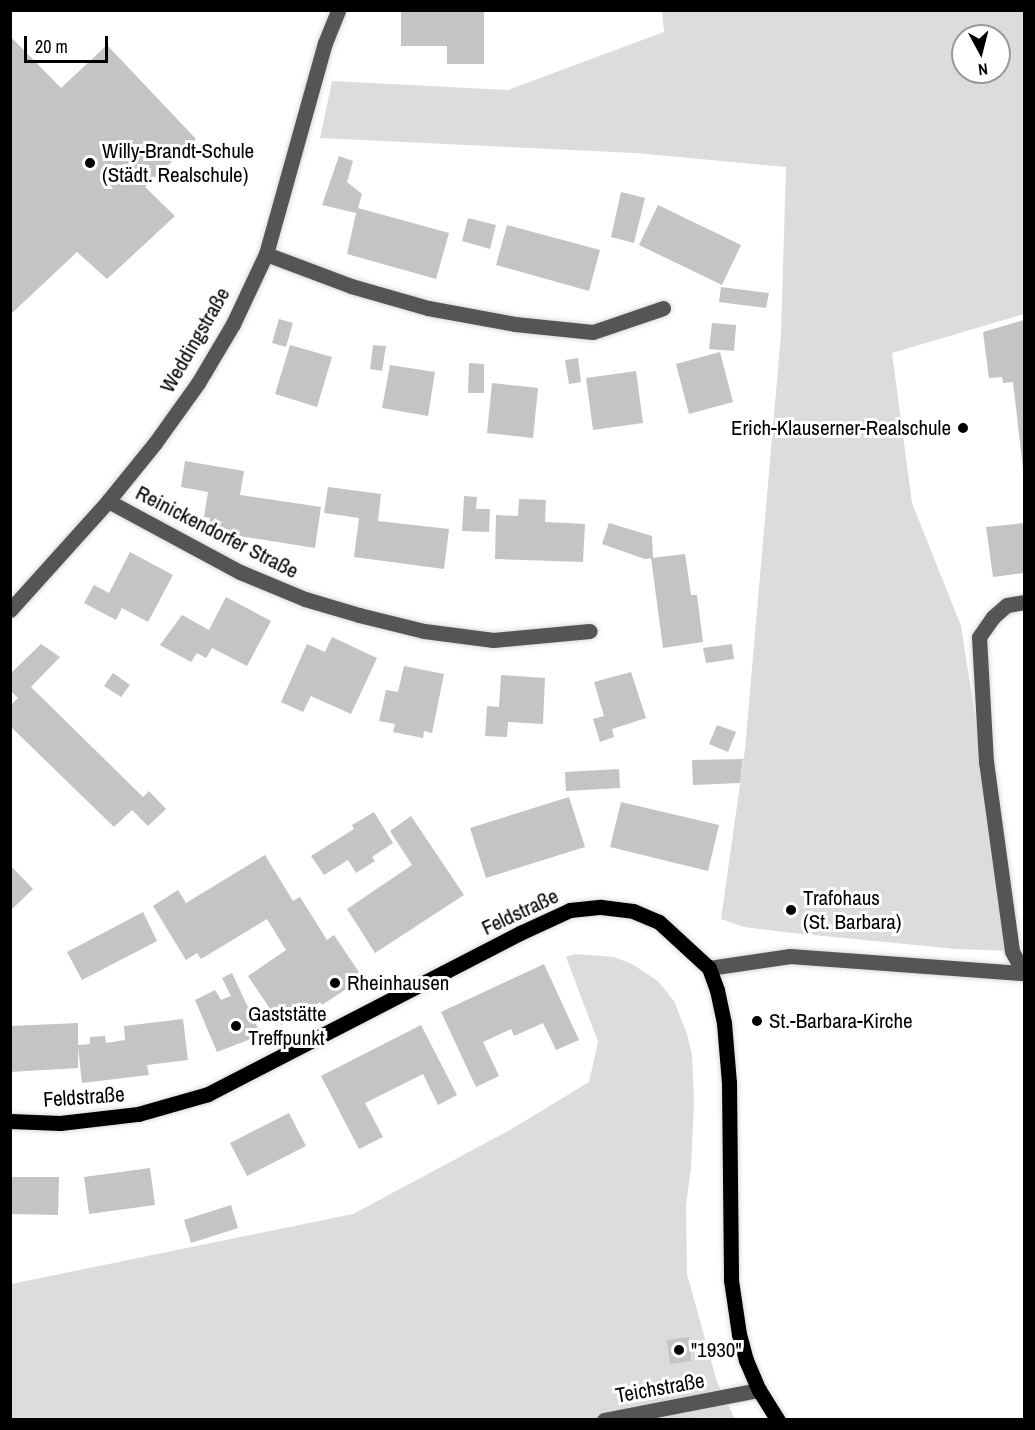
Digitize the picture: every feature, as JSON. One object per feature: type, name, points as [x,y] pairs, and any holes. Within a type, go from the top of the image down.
[{"type":"main road","name":"Feldstraße","points":[[10,1121],[60,1123],[138,1114],[208,1094],[520,933],[570,910],[601,907],[633,911],[659,922],[709,968]]},
{"type":"main road","points":[[709,968],[722,1012],[726,1043],[732,1280],[739,1334],[746,1360],[759,1390],[778,1419]]},
{"type":"street","name":"Weddingstraße","points":[[10,610],[108,501],[198,383],[233,324],[266,254],[325,43],[338,10]]},
{"type":"street","points":[[266,254],[351,286],[428,308],[515,324],[593,332],[663,308]]},
{"type":"street","name":"Reinickendorfer Straße","points":[[108,501],[240,572],[305,599],[359,615],[424,631],[493,640],[590,631]]},
{"type":"street","points":[[1024,602],[1007,605],[993,617],[979,637],[988,774],[1012,951],[1024,973]]},
{"type":"street","points":[[709,968],[790,956],[1024,973]]},
{"type":"street","name":"Teichstraße","points":[[604,1419],[759,1390]]},
{"type":"shaded area","points":[[662,11],[1024,11],[1024,314],[892,353],[912,503],[961,626],[1012,951],[956,949],[793,933],[744,927],[721,919],[745,749],[781,334],[786,167],[636,153],[320,138],[332,81],[508,90],[664,32]]},
{"type":"shaded area","points":[[575,954],[614,957],[632,964],[658,981],[674,1001],[687,1034],[692,1055],[694,1102],[691,1168],[686,1205],[687,1274],[717,1382],[735,1419],[11,1420],[11,1284],[353,1214],[510,1130],[589,1082],[598,1042],[566,957]]},
{"type":"building","points":[[401,10],[484,10],[484,64],[447,64],[447,46],[401,46]]},
{"type":"building","name":"Willy-Brandt-Schule (Städt. Realschule)","points":[[10,36],[61,88],[107,45],[196,139],[145,187],[175,216],[107,279],[77,252],[10,315]]},
{"type":"building","points":[[339,156],[353,161],[347,182],[362,194],[358,208],[449,233],[436,279],[347,254],[356,213],[322,205]]},
{"type":"building","points":[[621,192],[645,198],[634,243],[611,237]]},
{"type":"building","points":[[658,205],[741,245],[722,285],[639,245]]},
{"type":"building","points":[[468,218],[496,225],[490,249],[462,241]]},
{"type":"building","points":[[507,225],[600,250],[589,291],[496,265]]},
{"type":"building","points":[[721,287],[769,293],[766,308],[719,302]]},
{"type":"building","points":[[279,319],[293,323],[286,347],[272,343]]},
{"type":"building","points":[[1024,320],[1023,469],[1013,382],[1003,383],[1002,377],[989,378],[983,332]]},
{"type":"building","points":[[712,323],[736,325],[734,351],[709,349]]},
{"type":"building","points":[[290,345],[332,357],[317,407],[275,394]]},
{"type":"building","points":[[373,345],[386,346],[382,371],[370,369]]},
{"type":"building","points":[[720,352],[733,402],[689,414],[676,364]]},
{"type":"building","points":[[578,358],[581,382],[569,384],[565,360]]},
{"type":"building","points":[[469,363],[484,364],[484,393],[468,393]]},
{"type":"building","points":[[390,365],[435,372],[428,416],[382,408]]},
{"type":"building","points":[[636,371],[643,423],[593,430],[586,378]]},
{"type":"building","points":[[492,383],[538,388],[533,438],[487,433]]},
{"type":"building","points":[[185,461],[244,471],[240,495],[321,507],[315,548],[208,531],[210,518],[204,517],[208,492],[181,487]]},
{"type":"building","points":[[328,487],[381,494],[378,521],[449,529],[444,569],[354,557],[359,518],[324,513]]},
{"type":"building","points":[[464,496],[477,497],[476,509],[490,509],[489,532],[462,531]]},
{"type":"building","points":[[519,499],[546,500],[545,522],[585,524],[583,562],[495,559],[496,515],[518,516]]},
{"type":"building","points":[[609,523],[652,536],[653,558],[645,559],[602,544]]},
{"type":"building","points":[[1024,523],[1024,573],[993,577],[986,527]]},
{"type":"building","points":[[130,552],[173,575],[148,622],[122,608],[116,620],[84,603],[94,585],[109,593]]},
{"type":"building","points":[[685,554],[691,595],[697,595],[703,642],[663,648],[651,558]]},
{"type":"building","points":[[226,597],[271,621],[247,666],[212,648],[206,658],[197,653],[191,662],[160,645],[182,615],[209,630]]},
{"type":"building","points":[[332,637],[377,658],[351,714],[311,696],[303,712],[281,702],[307,644],[325,652]]},
{"type":"building","points":[[41,644],[60,657],[31,687],[143,797],[149,791],[166,809],[148,826],[132,810],[114,827],[10,726],[10,706],[18,698],[10,690],[10,674]]},
{"type":"building","points":[[732,644],[734,659],[706,663],[703,648]]},
{"type":"building","points":[[404,666],[444,674],[432,733],[424,731],[423,738],[393,732],[395,724],[379,721],[386,690],[398,692]]},
{"type":"building","points":[[631,672],[646,718],[612,729],[614,737],[600,742],[593,719],[604,716],[594,682]]},
{"type":"building","points":[[113,673],[130,685],[121,697],[104,686]]},
{"type":"building","points":[[501,675],[545,678],[543,724],[508,722],[507,737],[485,736],[487,706],[499,707]]},
{"type":"building","points":[[717,725],[736,732],[728,752],[709,744]]},
{"type":"building","points":[[743,759],[740,783],[693,785],[692,760]]},
{"type":"building","points":[[619,769],[620,788],[566,791],[565,772]]},
{"type":"building","points":[[569,797],[585,847],[486,878],[470,828]]},
{"type":"building","points":[[621,802],[719,825],[708,871],[610,847]]},
{"type":"building","points":[[374,812],[393,843],[372,857],[375,861],[356,873],[348,860],[324,875],[311,856],[354,829],[352,825]]},
{"type":"building","points":[[411,816],[464,895],[375,953],[347,909],[412,865],[390,831]]},
{"type":"building","points":[[265,855],[293,901],[300,897],[327,940],[334,935],[363,978],[322,1005],[320,1002],[281,1025],[248,976],[286,950],[267,919],[201,959],[197,953],[186,960],[153,906],[178,890],[186,903]]},
{"type":"building","points":[[10,865],[33,889],[10,911]]},
{"type":"building","points":[[143,912],[157,941],[82,980],[67,952]]},
{"type":"building","points":[[544,964],[579,1040],[556,1050],[543,1023],[514,1036],[511,1029],[483,1042],[499,1076],[476,1087],[441,1012]]},
{"type":"building","points":[[232,973],[261,1035],[217,1052],[195,1000],[215,990],[221,1000],[231,996],[222,978]]},
{"type":"building","points":[[183,1019],[188,1060],[147,1065],[149,1075],[82,1083],[78,1047],[78,1068],[10,1072],[10,1026],[78,1023],[78,1045],[90,1044],[90,1037],[105,1036],[106,1043],[125,1040],[124,1026]]},
{"type":"building","points":[[421,1025],[457,1095],[438,1105],[423,1074],[365,1103],[383,1137],[359,1149],[321,1076]]},
{"type":"building","points":[[289,1113],[306,1146],[247,1176],[230,1143]]},
{"type":"building","points":[[150,1168],[155,1205],[89,1214],[84,1177]]},
{"type":"building","points":[[10,1177],[59,1177],[58,1215],[10,1214]]},
{"type":"building","points":[[231,1205],[238,1228],[191,1243],[184,1220]]},
{"type":"building","name":"\"1930\"","points":[[689,1337],[691,1361],[670,1364],[667,1340]]},
{"type":"place","name":"Willy-Brandt-Schule (Städt. Realschule)","points":[[90,163]]},
{"type":"place","name":"Erich-Klauserner-Realschule","points":[[963,428]]},
{"type":"place","name":"Trafohaus (St. Barbara)","points":[[791,910]]},
{"type":"place","name":"Rheinhausen","points":[[335,983]]},
{"type":"place","name":"St.-Barbara-Kirche","points":[[757,1021]]},
{"type":"place","name":"Gaststätte Treffpunkt","points":[[236,1026]]},
{"type":"place","name":"\"1930\"","points":[[679,1350]]}]
